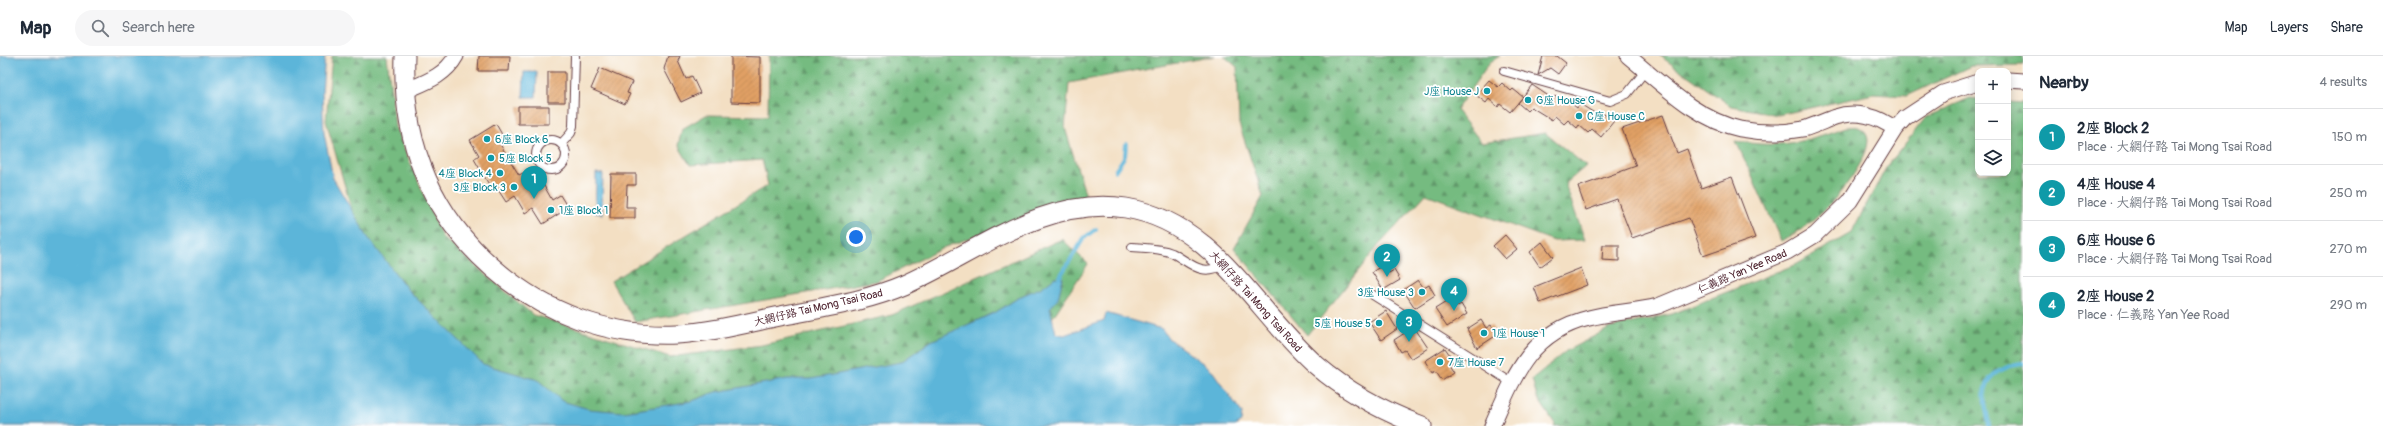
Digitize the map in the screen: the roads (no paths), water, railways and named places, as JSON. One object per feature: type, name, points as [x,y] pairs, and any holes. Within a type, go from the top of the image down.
[{"type":"street","name":"大網仔路 Tai Mong Tsai Road","points":[[404,56],[408,124],[423,172],[446,217],[467,244],[506,279],[542,304],[576,318],[614,328],[654,334],[692,332],[864,298],[906,284],[1040,218],[1086,207],[1117,207],[1160,217],[1192,236],[1225,264],[1316,365],[1363,397],[1422,426]]},
{"type":"street","points":[[405,91],[436,78],[452,64],[456,56]]},
{"type":"street","points":[[1628,56],[1698,111],[1739,129],[1761,132],[1783,132],[1805,128],[1834,117],[1852,114],[1871,116],[1895,129]]},
{"type":"street","points":[[2011,80],[2023,80]]},
{"type":"street","name":"仁義路 Yan Yee Road","points":[[1492,426],[1516,372],[1535,348],[1560,329],[1589,318],[1637,312],[1658,306],[1787,252],[1806,242],[1827,225],[1850,201],[1895,129],[1905,118],[1930,100],[1957,88],[1975,83]]},
{"type":"lane","points":[[562,144],[571,133],[573,126],[575,56]]},
{"type":"lane","points":[[1504,71],[1610,101],[1627,94],[1646,70]]},
{"type":"lane","points":[[1132,247],[1167,252],[1190,266],[1201,269],[1214,270],[1225,264]]},
{"type":"lane","points":[[1373,295],[1511,382]]},
{"type":"water","points":[[0,56],[325,56],[322,92],[324,133],[333,178],[367,236],[408,290],[483,364],[538,380],[562,401],[589,409],[624,412],[692,401],[716,392],[787,379],[811,379],[901,362],[931,341],[996,312],[1021,296],[1042,287],[1055,277],[1063,278],[1058,299],[1050,308],[1056,333],[1064,335],[1104,321],[1106,313],[1162,329],[1169,339],[1211,369],[1242,413],[1241,422],[1235,426],[0,426]]},
{"type":"water","points":[[524,72],[537,72],[536,97],[523,97]]},
{"type":"water","points":[[596,173],[603,174],[602,214],[595,213]]},
{"type":"waterway","points":[[1115,171],[1125,156],[1126,144]]},
{"type":"waterway","points":[[1059,278],[1084,238],[1096,229]]},
{"type":"waterway","points":[[1989,426],[1984,397],[1987,383],[2000,370],[2012,365],[2023,363]]},
{"type":"place","name":"J座 House J","points":[[1487,91]]},
{"type":"place","name":"G座 House G","points":[[1528,100]]},
{"type":"place","name":"C座 House C","points":[[1579,116]]},
{"type":"place","name":"6座 Block 6","points":[[487,139]]},
{"type":"place","name":"5座 Block 5","points":[[491,158]]},
{"type":"place","name":"4座 Block 4","points":[[500,173]]},
{"type":"place","name":"3座 Block 3","points":[[514,187]]},
{"type":"place","name":"2座 Block 2","points":[[534,199]]},
{"type":"place","name":"1座 Block 1","points":[[551,210]]},
{"type":"place","name":"4座 House 4","points":[[1387,277]]},
{"type":"place","name":"3座 House 3","points":[[1422,292]]},
{"type":"place","name":"2座 House 2","points":[[1454,311]]},
{"type":"place","name":"5座 House 5","points":[[1379,323]]},
{"type":"place","name":"1座 House 1","points":[[1484,333]]},
{"type":"place","name":"6座 House 6","points":[[1409,342]]},
{"type":"place","name":"7座 House 7","points":[[1440,362]]}]
